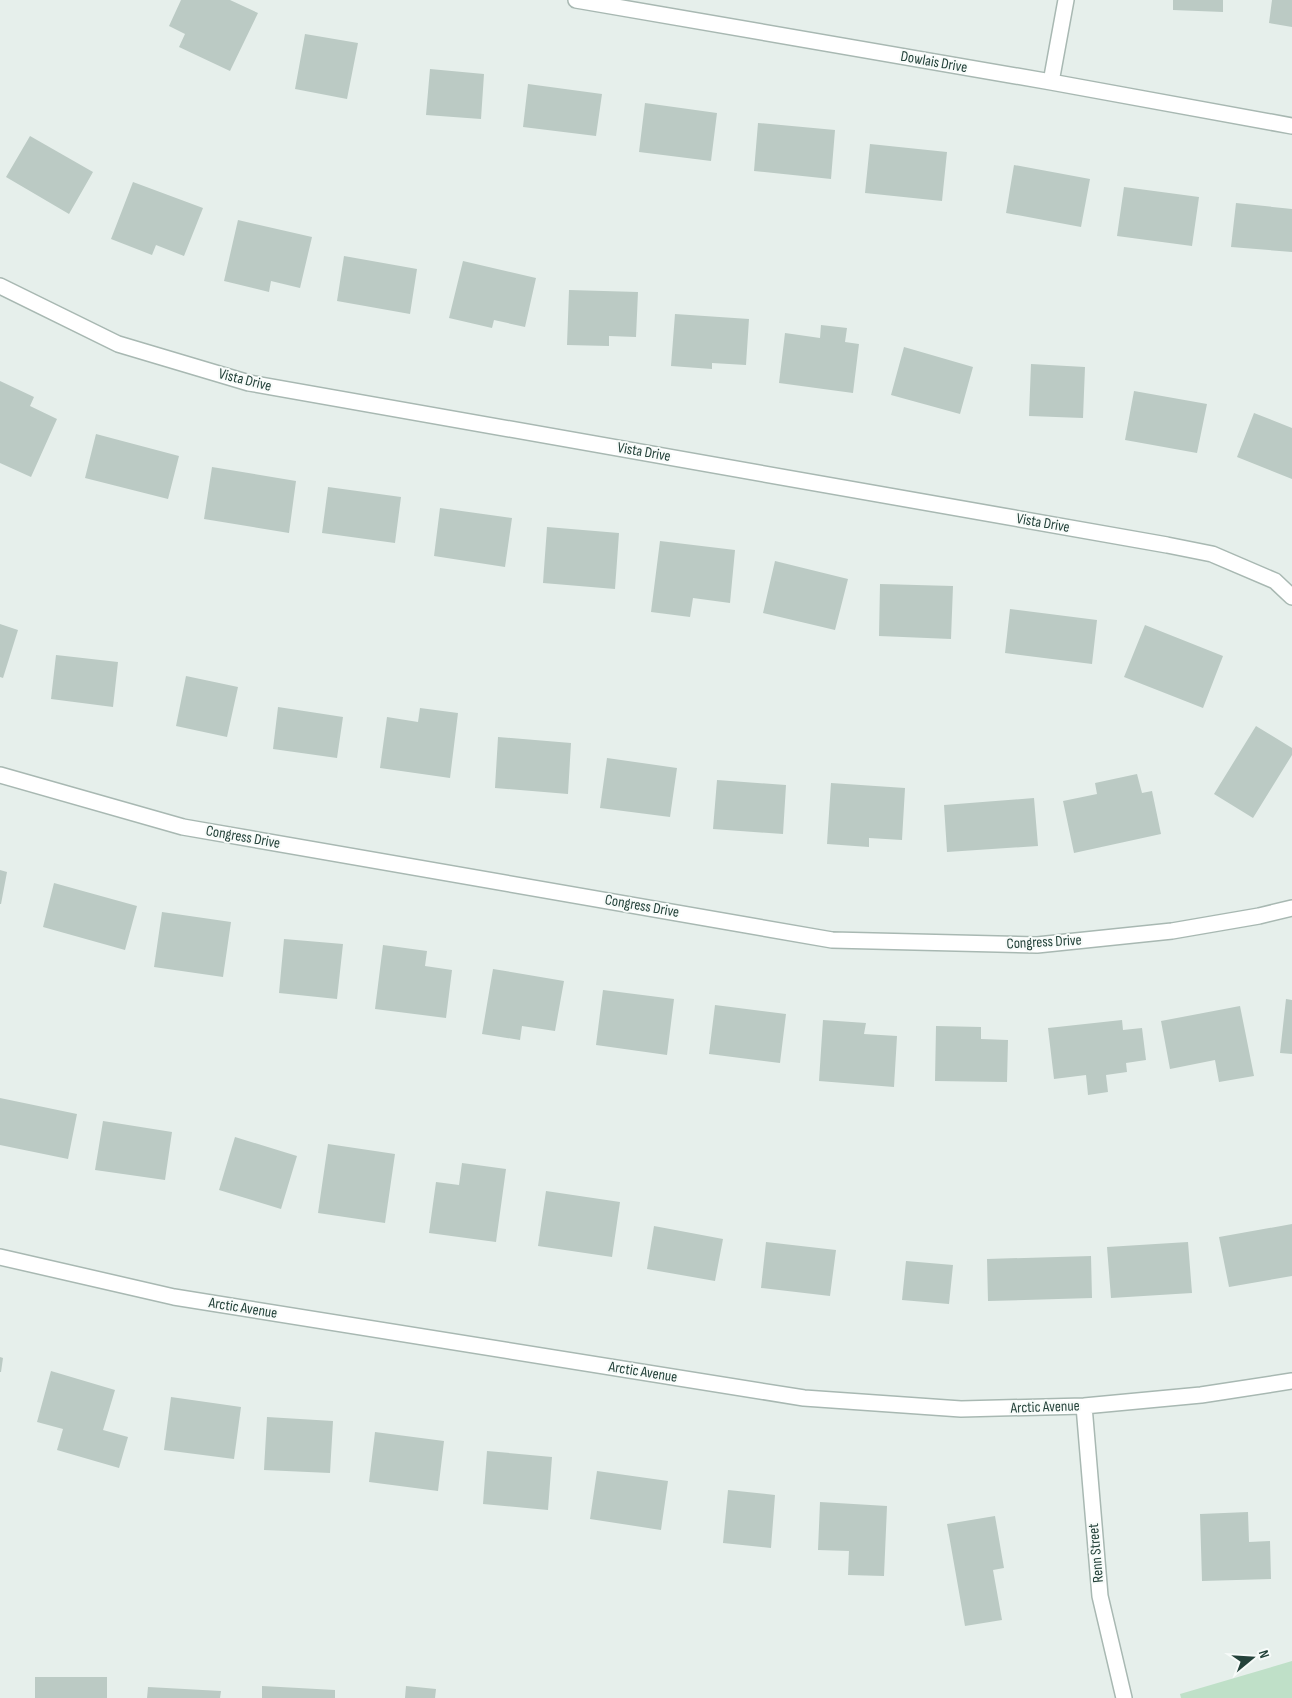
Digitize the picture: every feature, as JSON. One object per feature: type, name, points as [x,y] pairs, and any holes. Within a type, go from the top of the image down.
[{"type":"street","name":"Dowlais Drive","points":[[576,0],[1051,82],[1292,126]]},
{"type":"street","points":[[1051,82],[1066,0]]},
{"type":"street","name":"Vista Drive","points":[[0,286],[118,344],[249,383],[1212,554],[1275,581],[1292,597]]},
{"type":"street","name":"Congress Drive","points":[[0,775],[183,827],[832,940],[1036,944],[1172,931],[1259,916],[1292,908]]},
{"type":"street","name":"Arctic Avenue","points":[[0,1257],[174,1297],[804,1398],[961,1409],[1084,1406],[1201,1395],[1292,1381]]},
{"type":"street","name":"Renn Street","points":[[1084,1406],[1100,1596],[1124,1698]]},
{"type":"green space","points":[[1292,1661],[1292,1698],[1181,1698],[1180,1694]]},
{"type":"building","points":[[181,0],[230,0],[258,13],[230,71],[179,47],[185,34],[169,26]]},
{"type":"building","points":[[1173,0],[1223,0],[1223,12],[1173,10]]},
{"type":"building","points":[[1272,0],[1292,0],[1292,27],[1269,23]]},
{"type":"building","points":[[305,34],[358,43],[347,99],[295,89]]},
{"type":"building","points":[[430,69],[484,74],[481,119],[426,115]]},
{"type":"building","points":[[528,84],[602,94],[596,136],[523,127]]},
{"type":"building","points":[[645,103],[717,113],[711,161],[639,152]]},
{"type":"building","points":[[758,123],[835,130],[831,179],[754,171]]},
{"type":"building","points":[[30,136],[93,172],[69,214],[6,177]]},
{"type":"building","points":[[870,144],[947,152],[942,201],[865,193]]},
{"type":"building","points":[[1014,165],[1090,179],[1081,227],[1006,213]]},
{"type":"building","points":[[133,182],[203,208],[184,256],[156,245],[152,255],[111,239]]},
{"type":"building","points":[[1124,187],[1199,197],[1192,246],[1117,236]]},
{"type":"building","points":[[1236,203],[1292,209],[1292,252],[1231,247]]},
{"type":"building","points":[[238,220],[312,237],[300,288],[271,281],[269,292],[224,281]]},
{"type":"building","points":[[344,256],[417,269],[410,314],[337,301]]},
{"type":"building","points":[[463,261],[536,278],[525,327],[494,320],[492,328],[449,318]]},
{"type":"building","points":[[569,290],[638,292],[636,337],[609,336],[609,346],[567,345]]},
{"type":"building","points":[[675,314],[749,319],[746,365],[712,363],[712,369],[671,366]]},
{"type":"building","points":[[821,325],[847,328],[845,342],[859,344],[853,393],[779,383],[785,333],[820,338]]},
{"type":"building","points":[[904,347],[973,367],[960,414],[891,395]]},
{"type":"building","points":[[1031,364],[1085,367],[1083,418],[1029,416]]},
{"type":"building","points":[[0,381],[34,397],[30,406],[57,419],[31,477],[0,463]]},
{"type":"building","points":[[1134,391],[1207,404],[1197,453],[1125,440]]},
{"type":"building","points":[[1254,413],[1292,428],[1292,479],[1237,457]]},
{"type":"building","points":[[96,434],[179,456],[168,499],[85,478]]},
{"type":"building","points":[[212,467],[296,481],[289,533],[204,519]]},
{"type":"building","points":[[328,487],[401,497],[395,543],[322,533]]},
{"type":"building","points":[[440,508],[512,518],[505,567],[434,556]]},
{"type":"building","points":[[547,527],[619,533],[615,589],[543,583]]},
{"type":"building","points":[[660,541],[735,550],[730,603],[693,598],[690,617],[651,612]]},
{"type":"building","points":[[775,561],[848,579],[835,630],[763,613]]},
{"type":"building","points":[[880,584],[953,586],[951,639],[879,636]]},
{"type":"building","points":[[1010,609],[1097,620],[1092,664],[1005,653]]},
{"type":"building","points":[[0,624],[18,630],[3,678],[0,677]]},
{"type":"building","points":[[1145,625],[1223,656],[1203,708],[1124,677]]},
{"type":"building","points":[[56,655],[118,662],[113,707],[51,699]]},
{"type":"building","points":[[186,676],[238,687],[227,737],[176,726]]},
{"type":"building","points":[[278,707],[343,717],[337,758],[273,749]]},
{"type":"building","points":[[420,708],[458,713],[450,778],[380,768],[387,717],[418,722]]},
{"type":"building","points":[[1256,726],[1292,748],[1292,755],[1253,818],[1214,794]]},
{"type":"building","points":[[498,737],[571,743],[568,794],[495,788]]},
{"type":"building","points":[[607,758],[677,768],[670,817],[600,808]]},
{"type":"building","points":[[1137,774],[1142,793],[1152,791],[1161,834],[1074,853],[1063,801],[1097,794],[1095,783]]},
{"type":"building","points":[[717,780],[786,785],[783,834],[713,829]]},
{"type":"building","points":[[831,783],[905,788],[902,840],[869,838],[869,847],[827,844]]},
{"type":"building","points":[[1034,798],[1038,846],[947,852],[944,805]]},
{"type":"building","points":[[0,870],[7,872],[1,904],[0,904]]},
{"type":"building","points":[[54,883],[137,906],[125,950],[43,927]]},
{"type":"building","points":[[162,912],[231,922],[223,977],[154,967]]},
{"type":"building","points":[[284,939],[343,944],[337,999],[279,993]]},
{"type":"building","points":[[383,945],[427,951],[425,966],[452,970],[446,1018],[375,1009]]},
{"type":"building","points":[[493,969],[564,981],[555,1031],[522,1026],[520,1040],[482,1034]]},
{"type":"building","points":[[603,990],[674,999],[667,1055],[596,1045]]},
{"type":"building","points":[[1286,999],[1292,1000],[1292,1054],[1280,1053]]},
{"type":"building","points":[[715,1005],[786,1014],[780,1063],[709,1054]]},
{"type":"building","points":[[1240,1006],[1254,1076],[1219,1082],[1215,1060],[1170,1069],[1161,1021]]},
{"type":"building","points":[[823,1020],[866,1023],[864,1034],[897,1036],[894,1087],[819,1081]]},
{"type":"building","points":[[1122,1020],[1123,1030],[1142,1028],[1146,1060],[1126,1063],[1127,1072],[1106,1075],[1108,1092],[1088,1095],[1086,1075],[1054,1079],[1048,1028]]},
{"type":"building","points":[[936,1026],[981,1027],[981,1039],[1008,1040],[1007,1082],[935,1081]]},
{"type":"building","points":[[0,1098],[77,1114],[68,1159],[0,1145]]},
{"type":"building","points":[[103,1121],[172,1132],[165,1180],[95,1170]]},
{"type":"building","points":[[235,1137],[297,1156],[281,1209],[219,1190]]},
{"type":"building","points":[[328,1144],[395,1154],[385,1223],[318,1213]]},
{"type":"building","points":[[462,1163],[506,1169],[496,1242],[429,1233],[436,1182],[459,1185]]},
{"type":"building","points":[[546,1191],[620,1202],[612,1257],[538,1246]]},
{"type":"building","points":[[1292,1224],[1292,1276],[1229,1287],[1219,1237]]},
{"type":"building","points":[[654,1226],[723,1239],[715,1281],[647,1269]]},
{"type":"building","points":[[766,1242],[836,1250],[830,1296],[761,1288]]},
{"type":"building","points":[[1188,1242],[1192,1293],[1111,1298],[1107,1247]]},
{"type":"building","points":[[1091,1256],[1092,1298],[988,1301],[987,1259]]},
{"type":"building","points":[[906,1261],[953,1265],[949,1304],[902,1300]]},
{"type":"building","points":[[0,1357],[3,1358],[1,1372],[0,1372]]},
{"type":"building","points":[[51,1371],[115,1390],[103,1430],[128,1437],[119,1468],[57,1450],[63,1429],[37,1422]]},
{"type":"building","points":[[171,1397],[241,1407],[234,1459],[164,1450]]},
{"type":"building","points":[[267,1417],[333,1421],[330,1473],[264,1470]]},
{"type":"building","points":[[375,1432],[444,1441],[438,1491],[369,1482]]},
{"type":"building","points":[[487,1451],[552,1457],[548,1510],[483,1504]]},
{"type":"building","points":[[597,1471],[668,1481],[661,1530],[590,1519]]},
{"type":"building","points":[[728,1490],[775,1495],[771,1548],[723,1543]]},
{"type":"building","points":[[820,1502],[887,1506],[884,1576],[848,1575],[849,1551],[818,1550]]},
{"type":"building","points":[[1248,1512],[1249,1542],[1270,1541],[1271,1579],[1202,1581],[1200,1514]]},
{"type":"building","points":[[995,1516],[1004,1568],[993,1570],[1002,1620],[965,1626],[947,1524]]},
{"type":"building","points":[[35,1677],[107,1677],[107,1698],[35,1698]]},
{"type":"building","points":[[262,1686],[335,1690],[335,1698],[262,1698]]},
{"type":"building","points":[[406,1686],[436,1689],[435,1698],[405,1698]]},
{"type":"building","points":[[148,1687],[221,1691],[220,1698],[147,1698]]}]
